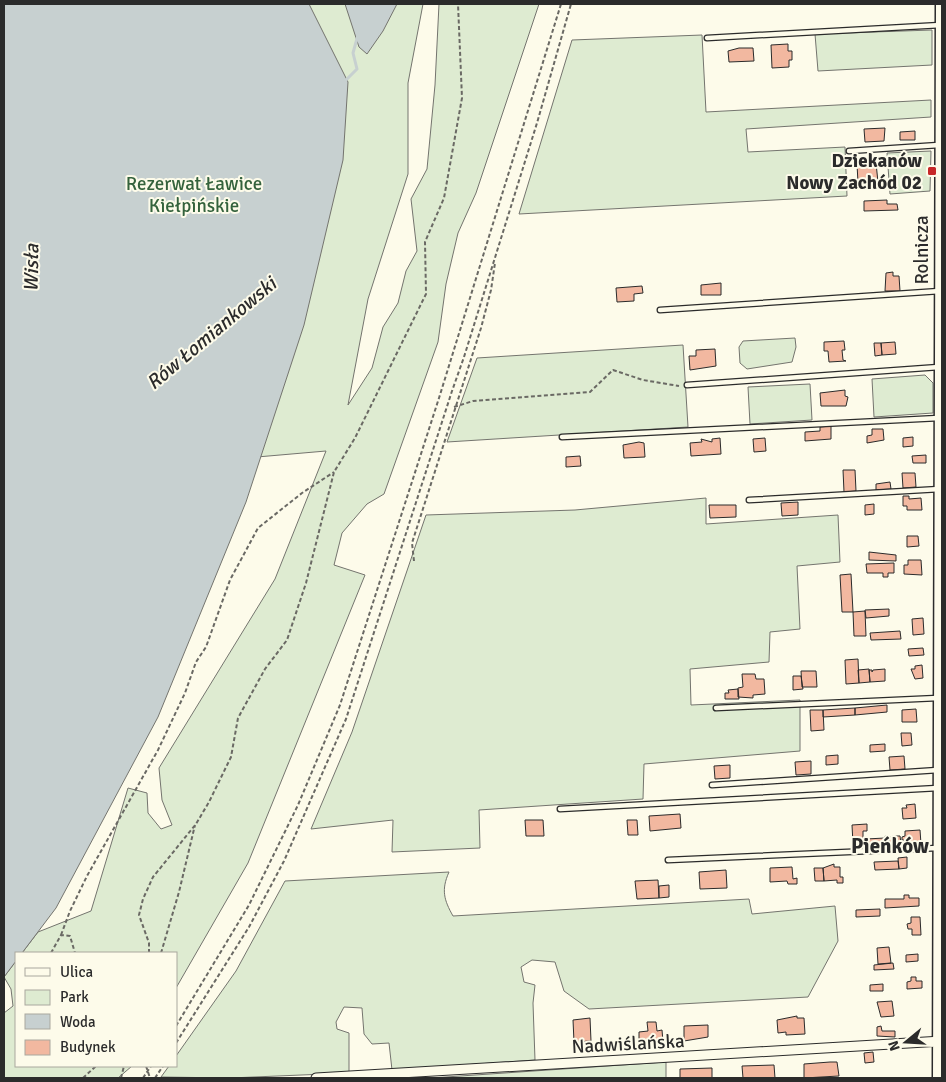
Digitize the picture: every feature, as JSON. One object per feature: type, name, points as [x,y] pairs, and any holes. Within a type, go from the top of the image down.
[{"type":"street","name":"Rolnicza","points":[[939,1078],[941,1041],[939,770],[941,698],[940,145],[942,4]]},
{"type":"street","name":"Nadwiślańska","points":[[316,1078],[941,1041]]},
{"type":"lane","points":[[707,38],[942,25]]},
{"type":"lane","points":[[849,151],[940,145]]},
{"type":"lane","points":[[660,310],[940,291]]},
{"type":"lane","points":[[687,385],[940,367]]},
{"type":"lane","points":[[562,437],[940,418]]},
{"type":"lane","points":[[749,500],[941,489]]},
{"type":"lane","points":[[716,708],[941,698]]},
{"type":"lane","points":[[712,785],[939,770]]},
{"type":"lane","points":[[560,810],[939,788]]},
{"type":"lane","points":[[668,860],[939,848]]},
{"type":"path","points":[[149,952],[149,943],[139,916],[153,877],[196,824],[231,756],[238,718],[265,669],[287,640],[306,583],[334,472],[355,438],[426,294],[425,242],[444,198],[462,98],[458,4]]},
{"type":"path","points":[[178,1023],[250,905],[298,805],[340,705],[439,398],[561,4]]},
{"type":"path","points":[[178,1040],[206,998],[284,861],[346,719],[496,256],[571,4]]},
{"type":"path","points":[[414,561],[412,543],[454,407],[481,328],[491,290],[496,256]]},
{"type":"path","points":[[454,407],[473,402],[590,392],[613,370],[643,380],[687,385]]},
{"type":"path","points":[[52,952],[88,876],[158,750],[185,693],[196,662],[206,647],[230,580],[258,528],[302,493],[334,472]]},
{"type":"path","points":[[161,952],[196,824]]},
{"type":"path","points":[[61,935],[70,936],[75,952]]},
{"type":"path","points":[[83,1078],[95,1067]]},
{"type":"path","points":[[146,1067],[150,1078]]},
{"type":"path","points":[[143,1078],[150,1067]]},
{"type":"path","points":[[155,1078],[162,1067]]},
{"type":"green space","name":"Rezerwat Ławice Kiełpińskie","points":[[4,4],[423,4],[408,83],[408,174],[368,299],[348,405],[372,368],[383,327],[398,303],[406,271],[417,251],[411,199],[427,169],[435,85],[439,4],[539,4],[476,193],[458,233],[446,284],[438,342],[384,494],[367,504],[342,533],[334,565],[365,575],[248,863],[178,985],[178,952],[23,952],[38,932],[91,911],[128,788],[147,793],[148,813],[161,829],[172,825],[162,800],[159,768],[275,579],[326,451],[4,479]]},
{"type":"green space","points":[[932,30],[932,65],[818,71],[815,34]]},
{"type":"green space","points":[[702,35],[706,112],[931,100],[931,117],[746,129],[748,152],[845,147],[847,196],[519,214],[572,40]]},
{"type":"green space","points":[[931,151],[930,191],[890,194],[887,153]]},
{"type":"green space","points":[[795,338],[796,347],[792,362],[747,369],[740,363],[739,347],[743,341]]},
{"type":"green space","points":[[683,345],[688,427],[447,442],[477,358]]},
{"type":"green space","points":[[925,375],[933,383],[933,413],[874,417],[872,379]]},
{"type":"green space","points":[[810,384],[812,420],[750,424],[748,387]]},
{"type":"green space","points":[[706,498],[706,524],[838,515],[840,562],[797,566],[800,629],[770,632],[769,662],[690,669],[691,705],[800,700],[800,751],[644,764],[643,799],[479,810],[480,848],[392,852],[393,820],[311,829],[352,732],[426,515],[575,510]]},
{"type":"green space","points":[[449,872],[444,890],[447,905],[453,916],[749,899],[752,914],[835,906],[838,941],[808,997],[589,1009],[564,991],[555,962],[532,960],[521,967],[524,982],[535,985],[533,1003],[535,1060],[392,1070],[389,1043],[372,1044],[364,1034],[362,1008],[344,1007],[336,1022],[337,1029],[349,1033],[349,1073],[230,1078],[161,1077],[168,1067],[178,1067],[178,1053],[236,971],[285,881]]},
{"type":"green space","points":[[15,962],[15,1067],[131,1067],[118,1078],[4,1078],[4,1013],[13,1006],[11,989],[4,977]]},
{"type":"green space","points":[[666,1062],[666,1078],[431,1078]]},
{"type":"water","name":"Rezerwat Ławice Kiełpińskie","points":[[4,4],[309,4],[348,82],[343,160],[304,325],[246,502],[158,717],[56,908],[23,952],[15,952],[15,962],[4,977]]},
{"type":"water","points":[[345,4],[397,4],[383,31],[367,54],[359,47]]},
{"type":"building","points":[[788,44],[788,51],[792,51],[792,60],[789,60],[789,67],[772,68],[771,45]]},
{"type":"building","points":[[739,48],[753,48],[754,61],[729,62],[728,51]]},
{"type":"building","points":[[885,128],[884,141],[865,142],[864,129]]},
{"type":"building","points":[[915,131],[915,140],[900,140],[900,132]]},
{"type":"building","points":[[876,163],[878,182],[858,183],[857,164],[863,164],[863,166]]},
{"type":"building","points":[[887,200],[887,204],[897,204],[898,210],[864,211],[864,201]]},
{"type":"building","points":[[893,272],[893,276],[899,276],[900,291],[885,291],[886,273]]},
{"type":"building","points":[[721,283],[721,295],[701,295],[701,285]]},
{"type":"building","points":[[642,286],[643,293],[634,294],[634,301],[617,302],[616,288]]},
{"type":"building","points":[[844,341],[845,350],[842,350],[843,360],[846,361],[829,362],[828,351],[824,351],[824,342]]},
{"type":"building","points":[[895,342],[896,354],[882,355],[881,343]]},
{"type":"building","points":[[874,343],[881,343],[882,355],[875,356]]},
{"type":"building","points":[[715,349],[716,366],[690,370],[689,356],[696,356],[696,350]]},
{"type":"building","points":[[845,390],[845,396],[848,397],[846,406],[821,406],[820,393]]},
{"type":"building","points":[[831,426],[831,439],[805,441],[805,432],[820,431],[820,427]]},
{"type":"building","points":[[872,429],[883,429],[884,440],[867,443],[867,436],[872,435]]},
{"type":"building","points":[[913,437],[913,446],[903,447],[903,438]]},
{"type":"building","points":[[720,438],[721,454],[691,456],[690,443],[702,442],[701,439],[712,442],[712,439]]},
{"type":"building","points":[[765,438],[766,451],[754,452],[753,439]]},
{"type":"building","points":[[644,443],[645,457],[624,458],[623,445]]},
{"type":"building","points":[[926,455],[926,463],[913,463],[912,456]]},
{"type":"building","points":[[580,456],[581,466],[566,467],[566,457]]},
{"type":"building","points":[[843,470],[855,470],[856,491],[844,492]]},
{"type":"building","points":[[902,473],[915,473],[916,487],[903,488]]},
{"type":"building","points":[[890,482],[891,489],[876,490],[876,484]]},
{"type":"building","points":[[903,496],[909,496],[909,499],[921,498],[922,510],[907,510],[907,506],[903,506]]},
{"type":"building","points":[[798,502],[798,515],[782,516],[781,503]]},
{"type":"building","points":[[874,504],[874,514],[865,515],[865,505]]},
{"type":"building","points":[[709,505],[736,505],[736,517],[710,518]]},
{"type":"building","points":[[907,536],[918,536],[919,546],[907,547]]},
{"type":"building","points":[[869,552],[896,555],[896,561],[869,560]]},
{"type":"building","points":[[908,560],[921,560],[922,575],[904,574],[904,565],[908,565]]},
{"type":"building","points":[[894,563],[894,573],[888,573],[888,577],[883,577],[883,573],[867,573],[866,564]]},
{"type":"building","points":[[851,574],[853,612],[842,612],[840,575]]},
{"type":"building","points":[[889,609],[889,616],[866,618],[865,610]]},
{"type":"building","points":[[865,611],[866,636],[854,636],[853,612]]},
{"type":"building","points":[[923,618],[924,634],[913,635],[912,619]]},
{"type":"building","points":[[900,631],[901,639],[871,640],[870,633]]},
{"type":"building","points":[[923,648],[924,655],[909,656],[908,649]]},
{"type":"building","points":[[858,659],[859,683],[846,684],[845,660]]},
{"type":"building","points":[[922,665],[923,678],[915,679],[911,669]]},
{"type":"building","points":[[869,669],[870,682],[859,683],[858,670]]},
{"type":"building","points":[[885,669],[885,681],[870,682],[869,670],[872,670],[872,672],[873,670]]},
{"type":"building","points":[[801,671],[816,671],[817,687],[802,687]]},
{"type":"building","points":[[742,674],[755,674],[756,679],[764,679],[765,694],[753,695],[753,698],[738,697],[738,688],[743,687]]},
{"type":"building","points":[[793,676],[801,676],[803,689],[793,690]]},
{"type":"building","points":[[738,689],[739,699],[725,699],[725,693],[729,693],[728,690]]},
{"type":"building","points":[[887,705],[887,712],[855,715],[855,708]]},
{"type":"building","points":[[855,708],[855,715],[823,717],[823,710]]},
{"type":"building","points":[[916,709],[917,722],[902,722],[902,710]]},
{"type":"building","points":[[810,710],[823,710],[824,730],[811,731]]},
{"type":"building","points":[[901,733],[911,733],[912,745],[902,746]]},
{"type":"building","points":[[885,744],[885,751],[870,752],[870,745]]},
{"type":"building","points":[[838,755],[838,764],[826,765],[826,756]]},
{"type":"building","points":[[904,756],[905,769],[890,770],[889,757]]},
{"type":"building","points":[[811,761],[811,774],[796,775],[795,762]]},
{"type":"building","points":[[730,765],[730,778],[715,779],[714,766]]},
{"type":"building","points":[[915,804],[916,818],[903,819],[902,808],[907,808],[906,805]]},
{"type":"building","points":[[680,814],[681,828],[650,831],[649,816]]},
{"type":"building","points":[[525,820],[543,820],[544,836],[526,836]]},
{"type":"building","points":[[627,820],[637,820],[638,835],[628,835]]},
{"type":"building","points":[[867,824],[867,831],[863,831],[863,844],[853,844],[852,825]]},
{"type":"building","points":[[920,830],[921,844],[906,844],[905,840],[902,840],[902,837],[905,836],[905,831]]},
{"type":"building","points":[[885,836],[889,836],[890,845],[867,847],[866,839],[885,838]]},
{"type":"building","points":[[900,836],[901,844],[890,845],[889,838]]},
{"type":"building","points":[[907,857],[907,868],[899,869],[898,858]]},
{"type":"building","points":[[898,861],[899,869],[875,870],[874,862]]},
{"type":"building","points":[[834,864],[834,867],[840,867],[840,877],[843,877],[843,883],[837,883],[837,880],[824,881],[823,868]]},
{"type":"building","points":[[792,867],[793,879],[797,878],[797,884],[788,884],[787,881],[770,882],[770,868]]},
{"type":"building","points":[[814,868],[823,868],[824,881],[815,881]]},
{"type":"building","points":[[726,870],[727,888],[700,889],[699,872]]},
{"type":"building","points":[[658,880],[659,898],[637,899],[635,881]]},
{"type":"building","points":[[669,885],[669,897],[659,898],[659,886]]},
{"type":"building","points":[[904,895],[909,895],[909,898],[919,898],[919,906],[885,908],[885,899],[904,899]]},
{"type":"building","points":[[880,909],[880,916],[856,917],[856,910]]},
{"type":"building","points":[[911,917],[920,917],[921,935],[912,935],[912,929],[908,929],[907,924],[911,923]]},
{"type":"building","points":[[889,947],[891,963],[878,964],[877,948]]},
{"type":"building","points":[[918,954],[918,961],[906,962],[906,955]]},
{"type":"building","points":[[893,963],[894,969],[874,970],[874,965]]},
{"type":"building","points":[[911,977],[916,977],[916,981],[922,981],[922,988],[907,989],[907,982],[911,981]]},
{"type":"building","points":[[883,984],[883,991],[870,991],[870,985]]},
{"type":"building","points":[[892,1001],[894,1016],[881,1017],[877,1002]]},
{"type":"building","points":[[797,1016],[797,1018],[804,1018],[805,1034],[786,1035],[786,1032],[778,1033],[777,1020]]},
{"type":"building","points":[[590,1018],[591,1041],[574,1042],[573,1020]]},
{"type":"building","points":[[647,1022],[656,1022],[657,1031],[662,1030],[663,1042],[648,1045],[648,1042],[639,1042],[639,1032],[648,1031]]},
{"type":"building","points":[[708,1025],[708,1037],[684,1041],[684,1026]]},
{"type":"building","points":[[881,1026],[882,1031],[895,1031],[895,1037],[877,1036],[877,1027]]},
{"type":"building","points":[[873,1052],[874,1062],[865,1063],[864,1053]]},
{"type":"building","points":[[837,1062],[839,1076],[804,1078],[804,1064]]},
{"type":"building","points":[[774,1065],[775,1078],[743,1078],[742,1066]]},
{"type":"building","points":[[712,1068],[712,1078],[680,1078],[680,1069]]},
{"type":"waterway","name":"Rów Łomiankowski","points":[[344,82],[357,69],[353,53],[358,35]]},
{"type":"place","name":"Dziekanów Nowy Zachód 02","points":[[932,171]]},
{"type":"district","name":"Pieńków","points":[[890,846]]},
{"type":"water label","name":"Wisła","points":[[31,268]]}]
